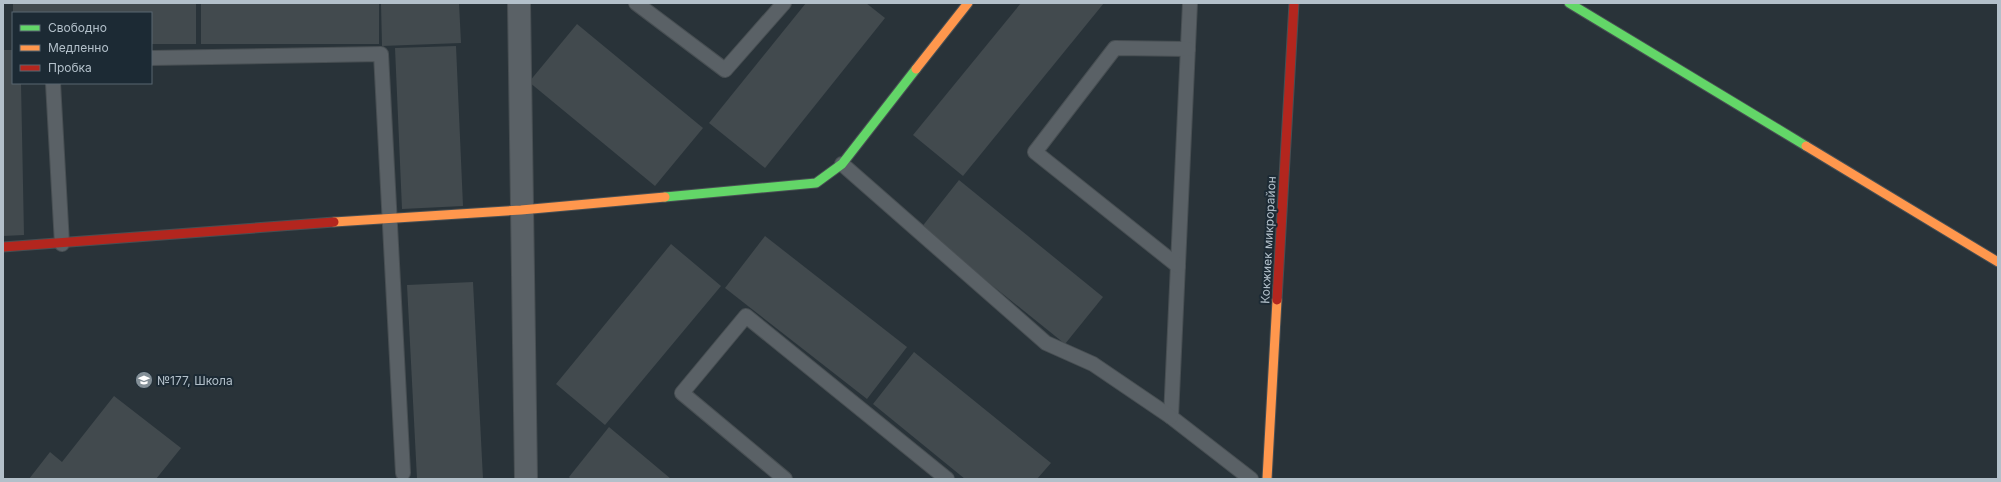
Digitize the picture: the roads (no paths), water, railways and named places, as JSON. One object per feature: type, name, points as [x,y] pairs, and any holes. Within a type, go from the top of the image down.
[{"type":"street","points":[[519,3],[521,210],[527,478]]},
{"type":"street","points":[[3,247],[62,244],[389,218],[521,210],[816,184],[842,164],[968,3]]},
{"type":"street","name":"Кокжиек микрорайон","points":[[1267,479],[1294,3]]},
{"type":"street","points":[[1569,3],[1998,262]]},
{"type":"lane","points":[[636,3],[725,70],[784,3]]},
{"type":"lane","points":[[1171,417],[1190,3]]},
{"type":"lane","points":[[1178,266],[1035,152],[1115,48],[1188,49]]},
{"type":"lane","points":[[152,58],[382,54],[389,218],[403,473]]},
{"type":"lane","points":[[53,84],[62,244]]},
{"type":"lane","points":[[842,164],[1046,342],[1093,364],[1171,417],[1251,479]]},
{"type":"lane","points":[[785,479],[682,393],[746,316],[947,479]]},
{"type":"place","name":"№177, Школа","points":[[144,380]]}]
